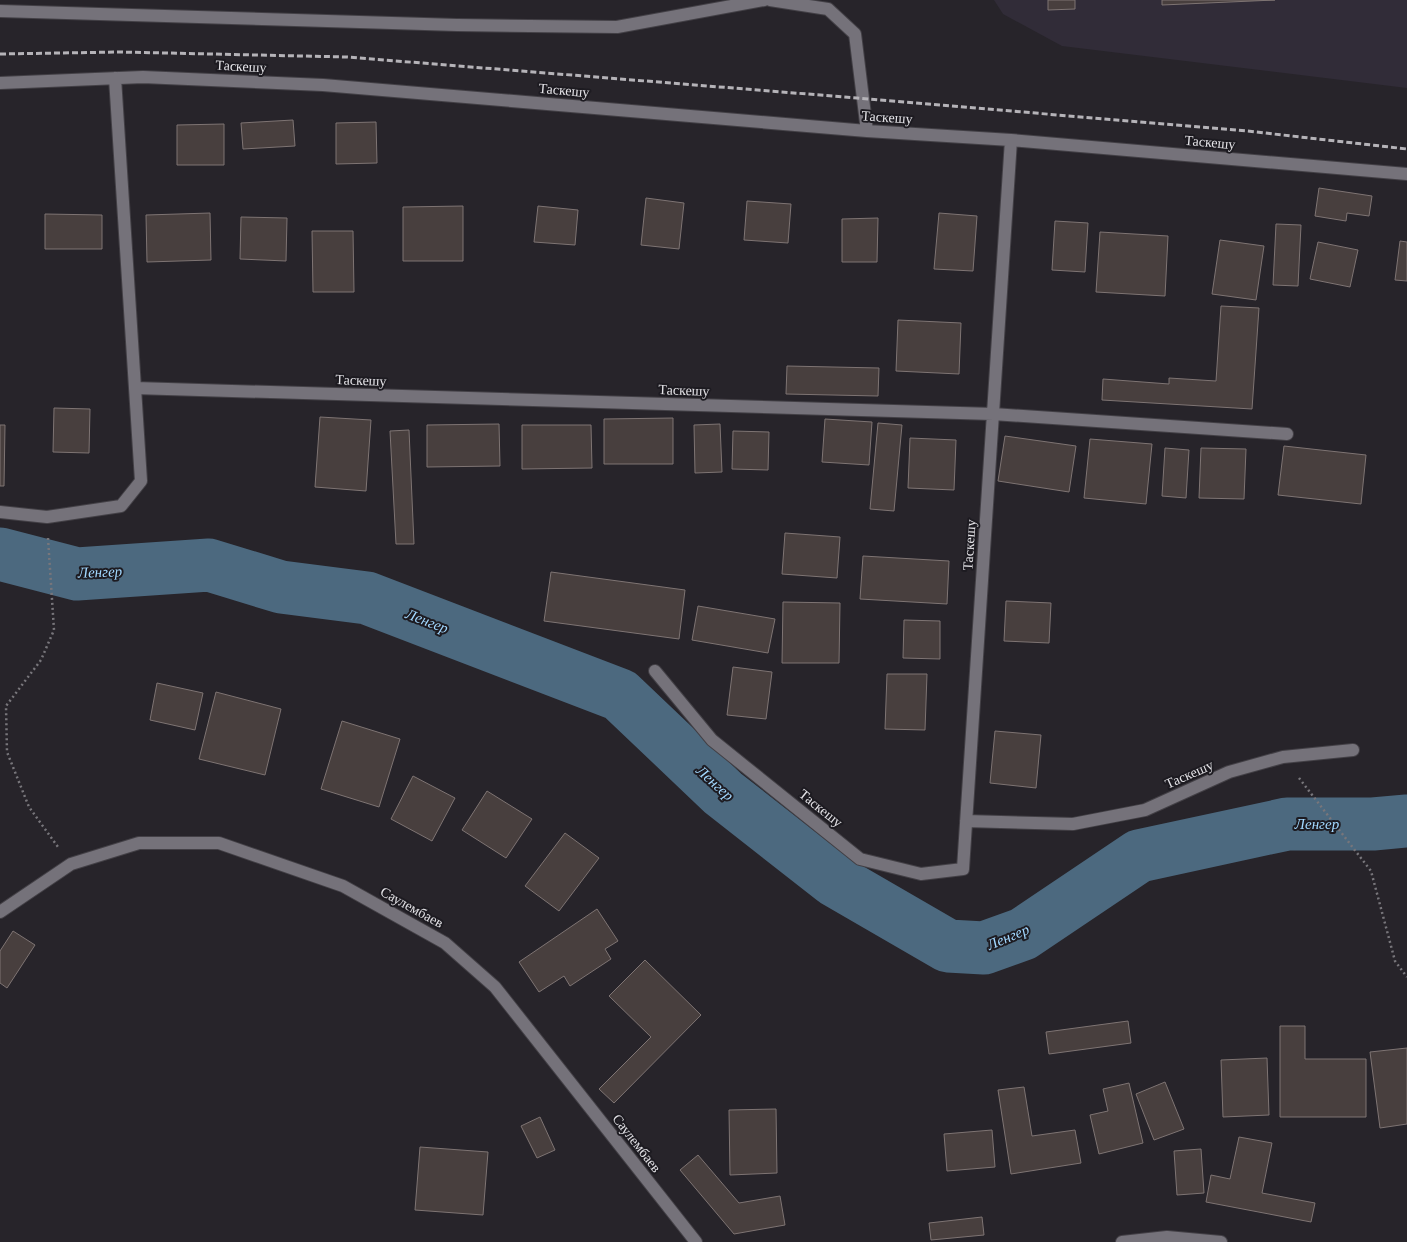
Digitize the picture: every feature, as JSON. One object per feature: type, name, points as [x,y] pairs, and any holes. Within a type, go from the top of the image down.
[{"type":"street","points":[[0,11],[398,23],[617,27],[764,0]]},
{"type":"street","points":[[770,0],[828,8],[855,34],[867,131]]},
{"type":"street","name":"Таскешу","points":[[0,83],[143,77],[323,85],[867,131],[1011,140],[1407,174]]},
{"type":"street","points":[[0,512],[47,517],[121,506],[142,481],[115,78]]},
{"type":"street","name":"Таскешу","points":[[655,671],[712,740],[860,859],[921,874],[963,869],[1011,140]]},
{"type":"street","name":"Таскешу","points":[[135,388],[993,414],[1287,434]]},
{"type":"street","name":"Таскешу","points":[[966,821],[1073,824],[1145,810],[1229,772],[1283,757],[1353,750]]},
{"type":"street","name":"Саулембаев","points":[[0,912],[70,864],[140,843],[219,843],[343,886],[445,943],[495,987],[696,1242]]},
{"type":"street","points":[[1122,1242],[1167,1237],[1221,1242]]},
{"type":"path","points":[[47,517],[54,630],[41,660],[6,706],[8,752],[29,807],[70,864]]},
{"type":"path","points":[[1283,757],[1371,871],[1395,961],[1407,977]]},
{"type":"shaded area","points":[[994,0],[1407,0],[1407,88],[1062,46],[1003,14]]},
{"type":"building","points":[[1048,0],[1075,0],[1075,9],[1048,10]]},
{"type":"building","points":[[1162,0],[1275,0],[1162,5]]},
{"type":"building","points":[[293,120],[295,146],[243,149],[241,123]]},
{"type":"building","points":[[376,122],[377,163],[336,164],[336,123]]},
{"type":"building","points":[[224,124],[224,165],[177,165],[177,125]]},
{"type":"building","points":[[1319,188],[1372,196],[1369,216],[1347,213],[1346,221],[1315,216]]},
{"type":"building","points":[[646,198],[684,203],[679,249],[641,245]]},
{"type":"building","points":[[747,201],[791,204],[788,243],[744,240]]},
{"type":"building","points":[[463,206],[463,261],[403,261],[403,207]]},
{"type":"building","points":[[538,206],[578,210],[575,245],[534,242]]},
{"type":"building","points":[[210,213],[211,260],[147,262],[146,215]]},
{"type":"building","points":[[939,213],[977,216],[973,271],[934,269]]},
{"type":"building","points":[[45,214],[102,215],[102,249],[45,249]]},
{"type":"building","points":[[241,217],[287,218],[286,261],[240,259]]},
{"type":"building","points":[[878,218],[877,262],[842,262],[842,219]]},
{"type":"building","points":[[1055,221],[1088,223],[1085,272],[1052,270]]},
{"type":"building","points":[[1276,224],[1301,225],[1298,286],[1273,285]]},
{"type":"building","points":[[312,231],[353,231],[354,292],[313,292]]},
{"type":"building","points":[[1100,232],[1168,236],[1165,296],[1096,292]]},
{"type":"building","points":[[1220,240],[1264,246],[1256,300],[1212,294]]},
{"type":"building","points":[[1400,241],[1407,242],[1407,281],[1395,280]]},
{"type":"building","points":[[1318,242],[1358,250],[1350,287],[1310,279]]},
{"type":"building","points":[[1221,306],[1259,308],[1252,409],[1102,400],[1103,379],[1169,384],[1169,378],[1216,381]]},
{"type":"building","points":[[898,320],[961,323],[959,374],[896,371]]},
{"type":"building","points":[[787,366],[879,368],[878,396],[786,394]]},
{"type":"building","points":[[54,408],[90,409],[89,453],[53,452]]},
{"type":"building","points":[[320,417],[371,420],[366,491],[315,487]]},
{"type":"building","points":[[673,418],[673,464],[604,464],[604,419]]},
{"type":"building","points":[[825,419],[872,422],[869,465],[822,462]]},
{"type":"building","points":[[878,423],[902,425],[894,511],[870,509]]},
{"type":"building","points":[[499,424],[500,466],[427,467],[427,425]]},
{"type":"building","points":[[720,424],[722,472],[695,473],[694,425]]},
{"type":"building","points":[[0,425],[5,425],[4,486],[0,486]]},
{"type":"building","points":[[522,425],[591,425],[592,468],[522,469]]},
{"type":"building","points":[[409,430],[414,544],[396,544],[390,431]]},
{"type":"building","points":[[733,431],[769,432],[768,470],[732,469]]},
{"type":"building","points":[[1005,436],[1076,446],[1069,492],[998,481]]},
{"type":"building","points":[[910,438],[956,440],[954,490],[908,488]]},
{"type":"building","points":[[1090,439],[1152,444],[1146,504],[1084,498]]},
{"type":"building","points":[[1284,446],[1366,455],[1361,504],[1278,495]]},
{"type":"building","points":[[1165,448],[1189,450],[1186,498],[1162,496]]},
{"type":"building","points":[[1201,448],[1246,449],[1244,499],[1199,498]]},
{"type":"building","points":[[785,533],[840,537],[837,578],[782,574]]},
{"type":"building","points":[[863,556],[949,561],[947,604],[860,599]]},
{"type":"building","points":[[551,572],[685,590],[679,639],[544,621]]},
{"type":"building","points":[[1006,601],[1051,603],[1049,643],[1004,641]]},
{"type":"building","points":[[783,602],[840,603],[839,663],[782,663]]},
{"type":"building","points":[[698,606],[775,619],[768,653],[692,640]]},
{"type":"building","points":[[904,620],[940,621],[940,659],[903,658]]},
{"type":"building","points":[[733,667],[772,672],[766,719],[727,715]]},
{"type":"building","points":[[887,674],[927,674],[925,730],[885,729]]},
{"type":"building","points":[[157,683],[203,693],[195,730],[150,720]]},
{"type":"building","points":[[216,692],[281,709],[265,775],[199,759]]},
{"type":"building","points":[[342,721],[400,739],[379,807],[321,789]]},
{"type":"building","points":[[995,731],[1041,735],[1036,788],[990,783]]},
{"type":"building","points":[[413,776],[455,798],[432,841],[391,819]]},
{"type":"building","points":[[487,791],[532,819],[506,858],[462,830]]},
{"type":"building","points":[[565,833],[599,858],[559,911],[525,886]]},
{"type":"building","points":[[597,909],[618,941],[605,949],[611,959],[570,986],[564,976],[539,992],[519,962]]},
{"type":"building","points":[[13,931],[35,945],[7,988],[0,983],[0,951]]},
{"type":"building","points":[[645,960],[701,1015],[614,1103],[599,1089],[651,1037],[609,996]]},
{"type":"building","points":[[1128,1021],[1131,1043],[1049,1054],[1046,1032]]},
{"type":"building","points":[[1280,1026],[1305,1026],[1305,1059],[1366,1059],[1366,1117],[1280,1117]]},
{"type":"building","points":[[1407,1048],[1407,1124],[1380,1128],[1370,1052]]},
{"type":"building","points":[[1267,1058],[1269,1115],[1223,1117],[1221,1060]]},
{"type":"building","points":[[1165,1082],[1184,1129],[1154,1140],[1136,1094]]},
{"type":"building","points":[[1129,1083],[1143,1143],[1099,1154],[1090,1115],[1108,1111],[1103,1089]]},
{"type":"building","points":[[1024,1087],[1032,1136],[1075,1130],[1081,1163],[1011,1174],[998,1090]]},
{"type":"building","points":[[776,1109],[777,1173],[730,1175],[729,1110]]},
{"type":"building","points":[[540,1117],[555,1150],[537,1158],[521,1126]]},
{"type":"building","points":[[992,1130],[995,1167],[947,1171],[944,1134]]},
{"type":"building","points":[[1239,1137],[1272,1143],[1262,1193],[1315,1203],[1311,1222],[1206,1202],[1211,1175],[1230,1179]]},
{"type":"building","points":[[420,1147],[488,1152],[483,1215],[415,1210]]},
{"type":"building","points":[[1201,1149],[1204,1193],[1177,1195],[1174,1151]]},
{"type":"building","points":[[698,1155],[739,1203],[780,1196],[785,1225],[734,1234],[680,1170]]},
{"type":"building","points":[[982,1217],[984,1235],[931,1240],[929,1223]]},
{"type":"waterway","name":"Ленгер","points":[[0,554],[77,574],[209,565],[281,587],[367,598],[620,695],[723,793],[834,880],[948,946],[984,948],[1023,934],[1139,856],[1287,824],[1373,824],[1407,821]]},
{"type":"railway","points":[[0,54],[120,52],[347,57],[1247,131],[1407,149]]}]
